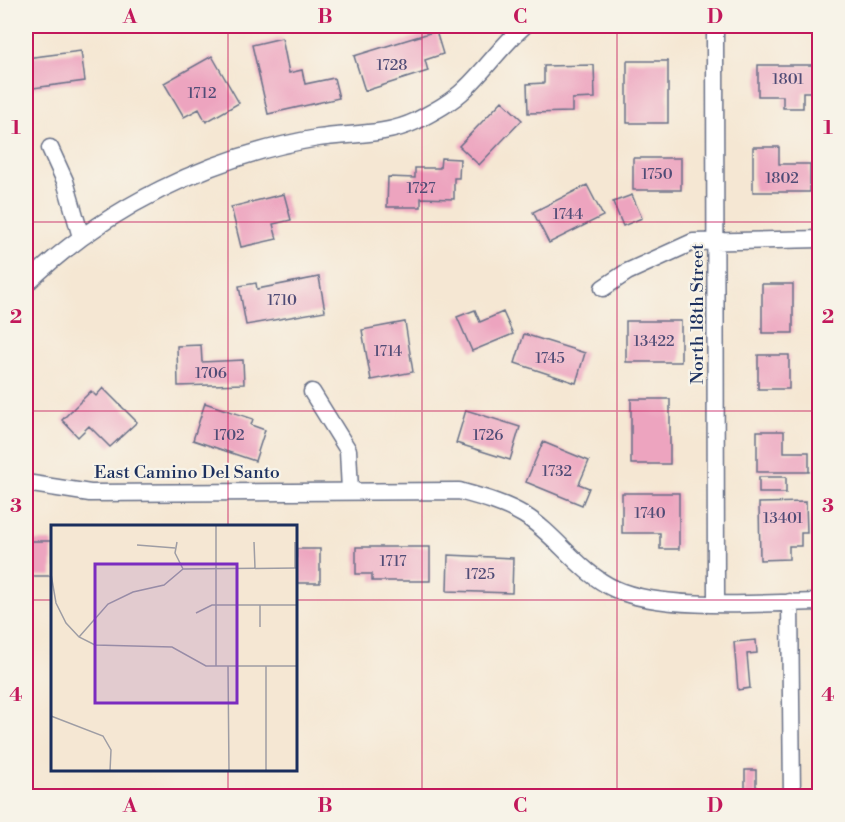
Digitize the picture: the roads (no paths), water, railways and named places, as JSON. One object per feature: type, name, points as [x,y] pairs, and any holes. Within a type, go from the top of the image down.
[{"type":"street","points":[[26,284],[81,237],[180,180],[227,161],[318,138],[385,131],[414,122],[465,90],[508,40],[524,26]]},
{"type":"street","name":"North 18th Street","points":[[715,26],[716,603]]},
{"type":"street","points":[[50,148],[65,181],[81,237]]},
{"type":"street","points":[[603,288],[627,272],[681,246],[717,240],[819,239]]},
{"type":"street","points":[[312,392],[348,450],[350,491]]},
{"type":"street","name":"East Camino Del Santo","points":[[26,483],[90,493],[459,491],[493,501],[525,516],[589,573],[617,590],[657,601],[819,602]]},
{"type":"street","points":[[790,602],[792,796]]}]
